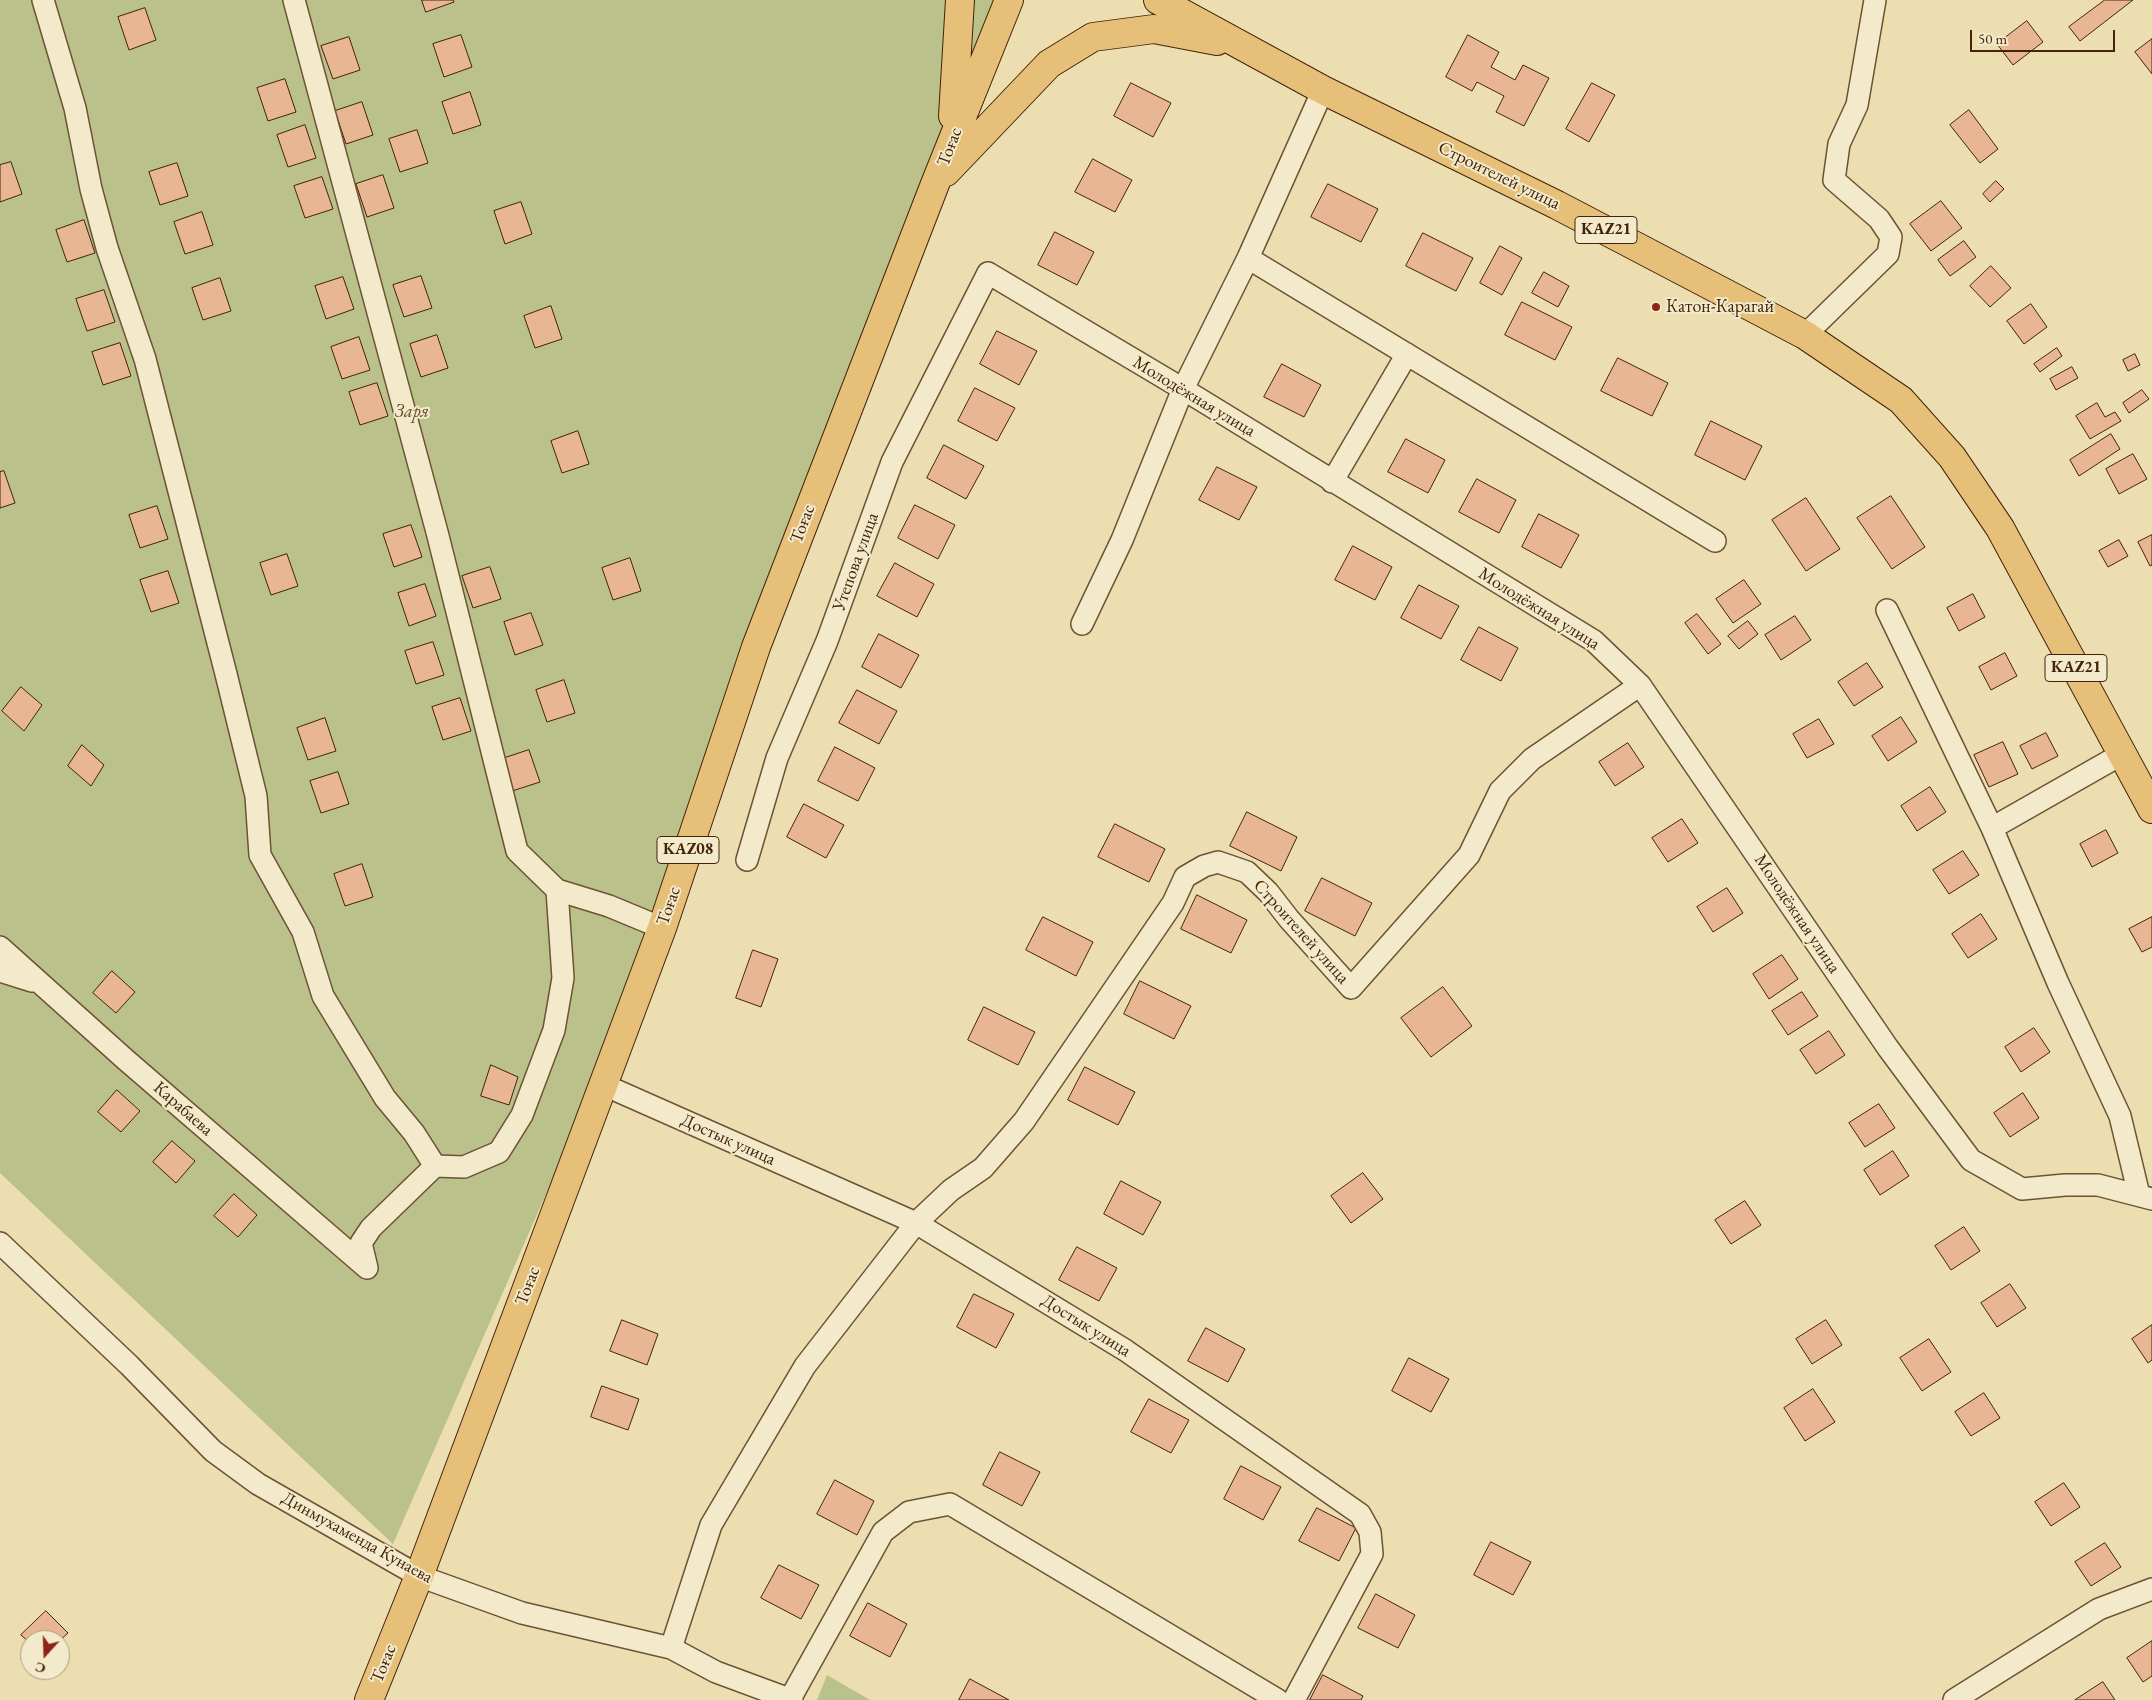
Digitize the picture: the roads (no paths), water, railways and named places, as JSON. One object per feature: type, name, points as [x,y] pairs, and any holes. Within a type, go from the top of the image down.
[{"type":"highway","points":[[952,141],[960,0]]},
{"type":"highway","name":"Тоғас","points":[[369,1700],[419,1576],[662,928],[756,647],[935,184],[1009,0]]},
{"type":"highway","name":"Строителей улица","points":[[1158,0],[1323,90],[1557,205],[1805,335],[1901,400],[1952,457],[2000,528],[2122,754]]},
{"type":"highway","points":[[935,184],[1049,64],[1093,37],[1154,29],[1242,46]]},
{"type":"highway","name":"KAZ21","points":[[2122,754],[2152,809]]},
{"type":"street","points":[[43,0],[75,108],[91,189],[105,240],[145,359],[217,637],[256,796],[260,855],[303,932],[323,996],[385,1098],[414,1133],[435,1166],[464,1167],[499,1152],[522,1115],[554,1030],[563,978],[557,890]]},
{"type":"street","points":[[294,0],[435,523],[517,851],[557,890],[609,906],[662,928]]},
{"type":"street","points":[[1805,335],[1888,254],[1891,238],[1879,219],[1834,180],[1839,144],[1856,104],[1875,0]]},
{"type":"street","points":[[1082,624],[1122,540],[1183,389],[1248,258],[1323,90]]},
{"type":"street","points":[[1248,258],[1715,541]]},
{"type":"street","name":"Молодёжная улица","points":[[988,273],[1183,389],[1594,641],[1640,685],[1888,1048],[1971,1160],[2022,1189],[2065,1185],[2098,1185],[2145,1197]]},
{"type":"street","name":"Утепова улица","points":[[747,860],[778,758],[827,641],[892,462],[988,273]]},
{"type":"street","points":[[1332,482],[1406,354]]},
{"type":"street","points":[[1887,610],[1992,828],[2058,984],[2120,1116],[2145,1197]]},
{"type":"street","name":"Строителей улица","points":[[916,1223],[951,1190],[982,1168],[1024,1121],[1172,903],[1185,877],[1204,866],[1218,862],[1247,872],[1268,892],[1289,920],[1351,988],[1469,855],[1500,791],[1532,759],[1640,685]]},
{"type":"street","points":[[1992,828],[2122,754]]},
{"type":"street","name":"Карабаева","points":[[0,948],[367,1268],[361,1243],[371,1228],[435,1166]]},
{"type":"street","points":[[0,971],[40,983]]},
{"type":"street","name":"Достык улица","points":[[604,1085],[916,1223],[1125,1350],[1360,1514],[1370,1532],[1372,1554],[1294,1700]]},
{"type":"street","points":[[671,1648],[711,1525],[805,1366],[916,1223]]},
{"type":"street","name":"Динмухаменда Кунаева","points":[[0,1243],[129,1366],[214,1451],[258,1484],[419,1576],[522,1613],[671,1648],[716,1672],[791,1699]]},
{"type":"street","points":[[791,1699],[883,1532],[909,1512],[950,1504],[1278,1700]]},
{"type":"street","points":[[1954,1700],[2099,1608],[2152,1589]]},
{"type":"place","name":"Катон-Карагай","points":[[1656,307]]},
{"type":"park label","name":"Заря","points":[[412,412]]}]
